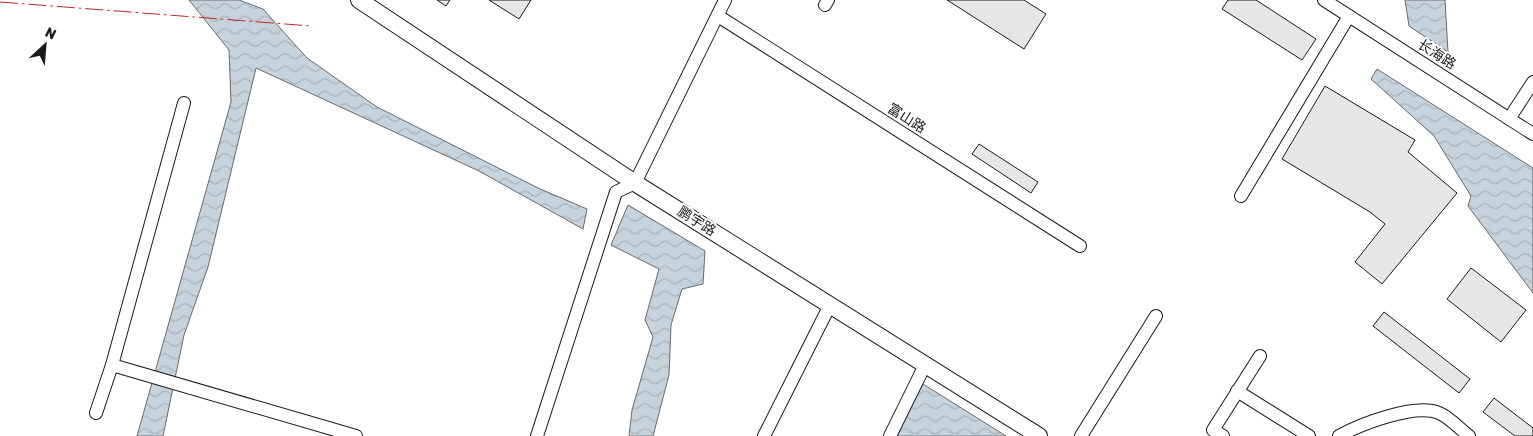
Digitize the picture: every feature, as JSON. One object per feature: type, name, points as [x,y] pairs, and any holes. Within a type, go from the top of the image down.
[{"type":"main road","name":"鹏宇路","points":[[359,0],[635,183],[1039,436]]},
{"type":"street","points":[[537,436],[616,192],[635,183],[725,0]]},
{"type":"street","name":"长海路","points":[[1324,0],[1533,134]]},
{"type":"street","name":"富山路","points":[[718,16],[1080,246]]},
{"type":"street","points":[[1241,196],[1349,16]]},
{"type":"street","points":[[1509,118],[1533,82]]},
{"type":"street","points":[[96,413],[112,365],[184,103]]},
{"type":"street","points":[[764,436],[830,305]]},
{"type":"street","points":[[1081,436],[1156,316]]},
{"type":"street","points":[[1223,436],[1213,430],[1260,356]]},
{"type":"street","points":[[112,365],[356,436]]},
{"type":"street","points":[[890,436],[925,365]]},
{"type":"street","points":[[1238,391],[1309,436]]},
{"type":"street","points":[[1339,436],[1403,412],[1425,409],[1440,413],[1469,436]]},
{"type":"water","points":[[189,0],[239,0],[263,9],[307,58],[377,107],[538,188],[587,209],[583,229],[479,171],[256,68],[208,267],[184,335],[163,436],[137,436],[231,102],[229,50]]},
{"type":"water","points":[[1405,0],[1445,0],[1448,52],[1409,26]]},
{"type":"water","points":[[1377,69],[1533,168],[1533,293],[1468,206],[1471,196],[1434,136],[1371,79]]},
{"type":"water","points":[[628,205],[705,251],[703,284],[682,289],[671,325],[669,375],[653,436],[629,436],[632,410],[653,337],[645,320],[659,269],[611,245]]},
{"type":"water","points":[[923,384],[1006,436],[896,436]]},
{"type":"building","points":[[437,0],[450,0],[446,6]]},
{"type":"building","points":[[489,0],[531,0],[519,19]]},
{"type":"building","points":[[947,0],[1024,0],[1046,14],[1024,49]]},
{"type":"building","points":[[1228,0],[1256,0],[1316,39],[1302,60],[1222,9]]},
{"type":"building","points":[[1325,86],[1415,140],[1408,152],[1457,193],[1382,284],[1355,262],[1385,224],[1370,212],[1282,159]]},
{"type":"building","points":[[979,144],[1038,182],[1031,193],[972,154]]},
{"type":"building","points":[[1471,268],[1526,310],[1501,342],[1447,299]]},
{"type":"building","points":[[1384,312],[1470,379],[1459,393],[1373,326]]},
{"type":"building","points":[[1494,398],[1533,428],[1533,436],[1515,436],[1483,412]]},
{"type":"power","points":[[0,2],[311,26]]}]
